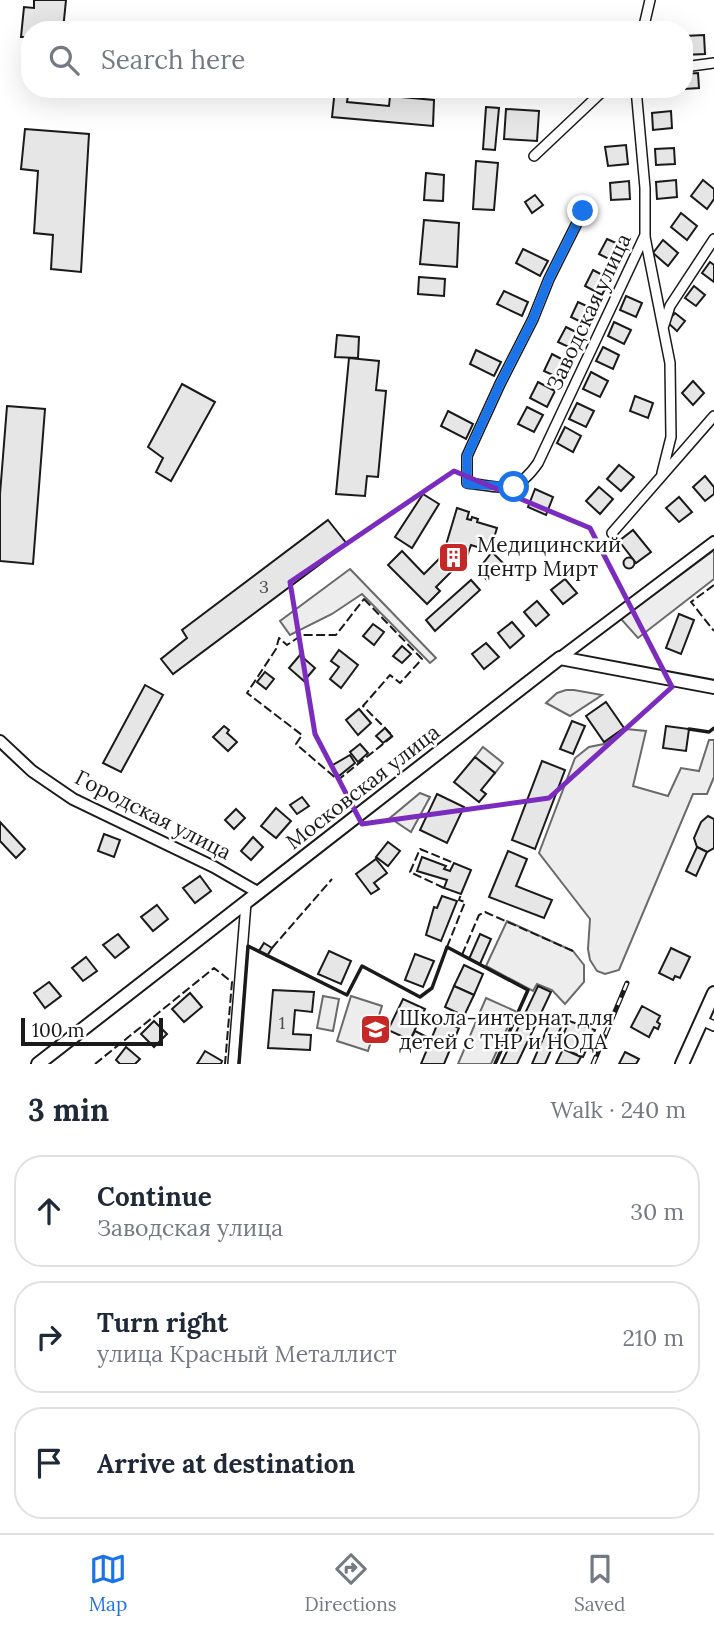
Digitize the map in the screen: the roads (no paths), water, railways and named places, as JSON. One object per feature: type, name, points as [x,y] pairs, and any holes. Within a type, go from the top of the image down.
[{"type":"main road","points":[[560,658],[714,687]]},
{"type":"main road","name":"Московская улица","points":[[38,1064],[560,658]]},
{"type":"main road","points":[[681,1064],[714,993]]},
{"type":"street","points":[[645,21],[650,0]]},
{"type":"street","points":[[693,66],[714,63]]},
{"type":"street","points":[[534,156],[595,98]]},
{"type":"street","name":"Заводская улица","points":[[583,211],[467,456],[467,484],[514,487],[526,480],[538,463],[645,235],[645,188],[637,98]]},
{"type":"street","points":[[645,235],[670,363],[671,437],[662,473]]},
{"type":"street","points":[[663,327],[670,306],[714,239]]},
{"type":"street","points":[[612,533],[714,416]]},
{"type":"street","name":"Московская улица","points":[[560,658],[714,542]]},
{"type":"street","name":"Городская улица","points":[[0,741],[33,771],[73,799],[214,867],[259,893]]},
{"type":"street","points":[[233,1064],[246,903]]},
{"type":"street","points":[[701,1020],[714,1026]]},
{"type":"railway","points":[[593,1064],[627,983]]},
{"type":"place","name":"Медицинский центр Мирт","points":[[454,557]]},
{"type":"place","name":"Школа-интернат для детей с ТНР и НОДА","points":[[376,1030]]}]
